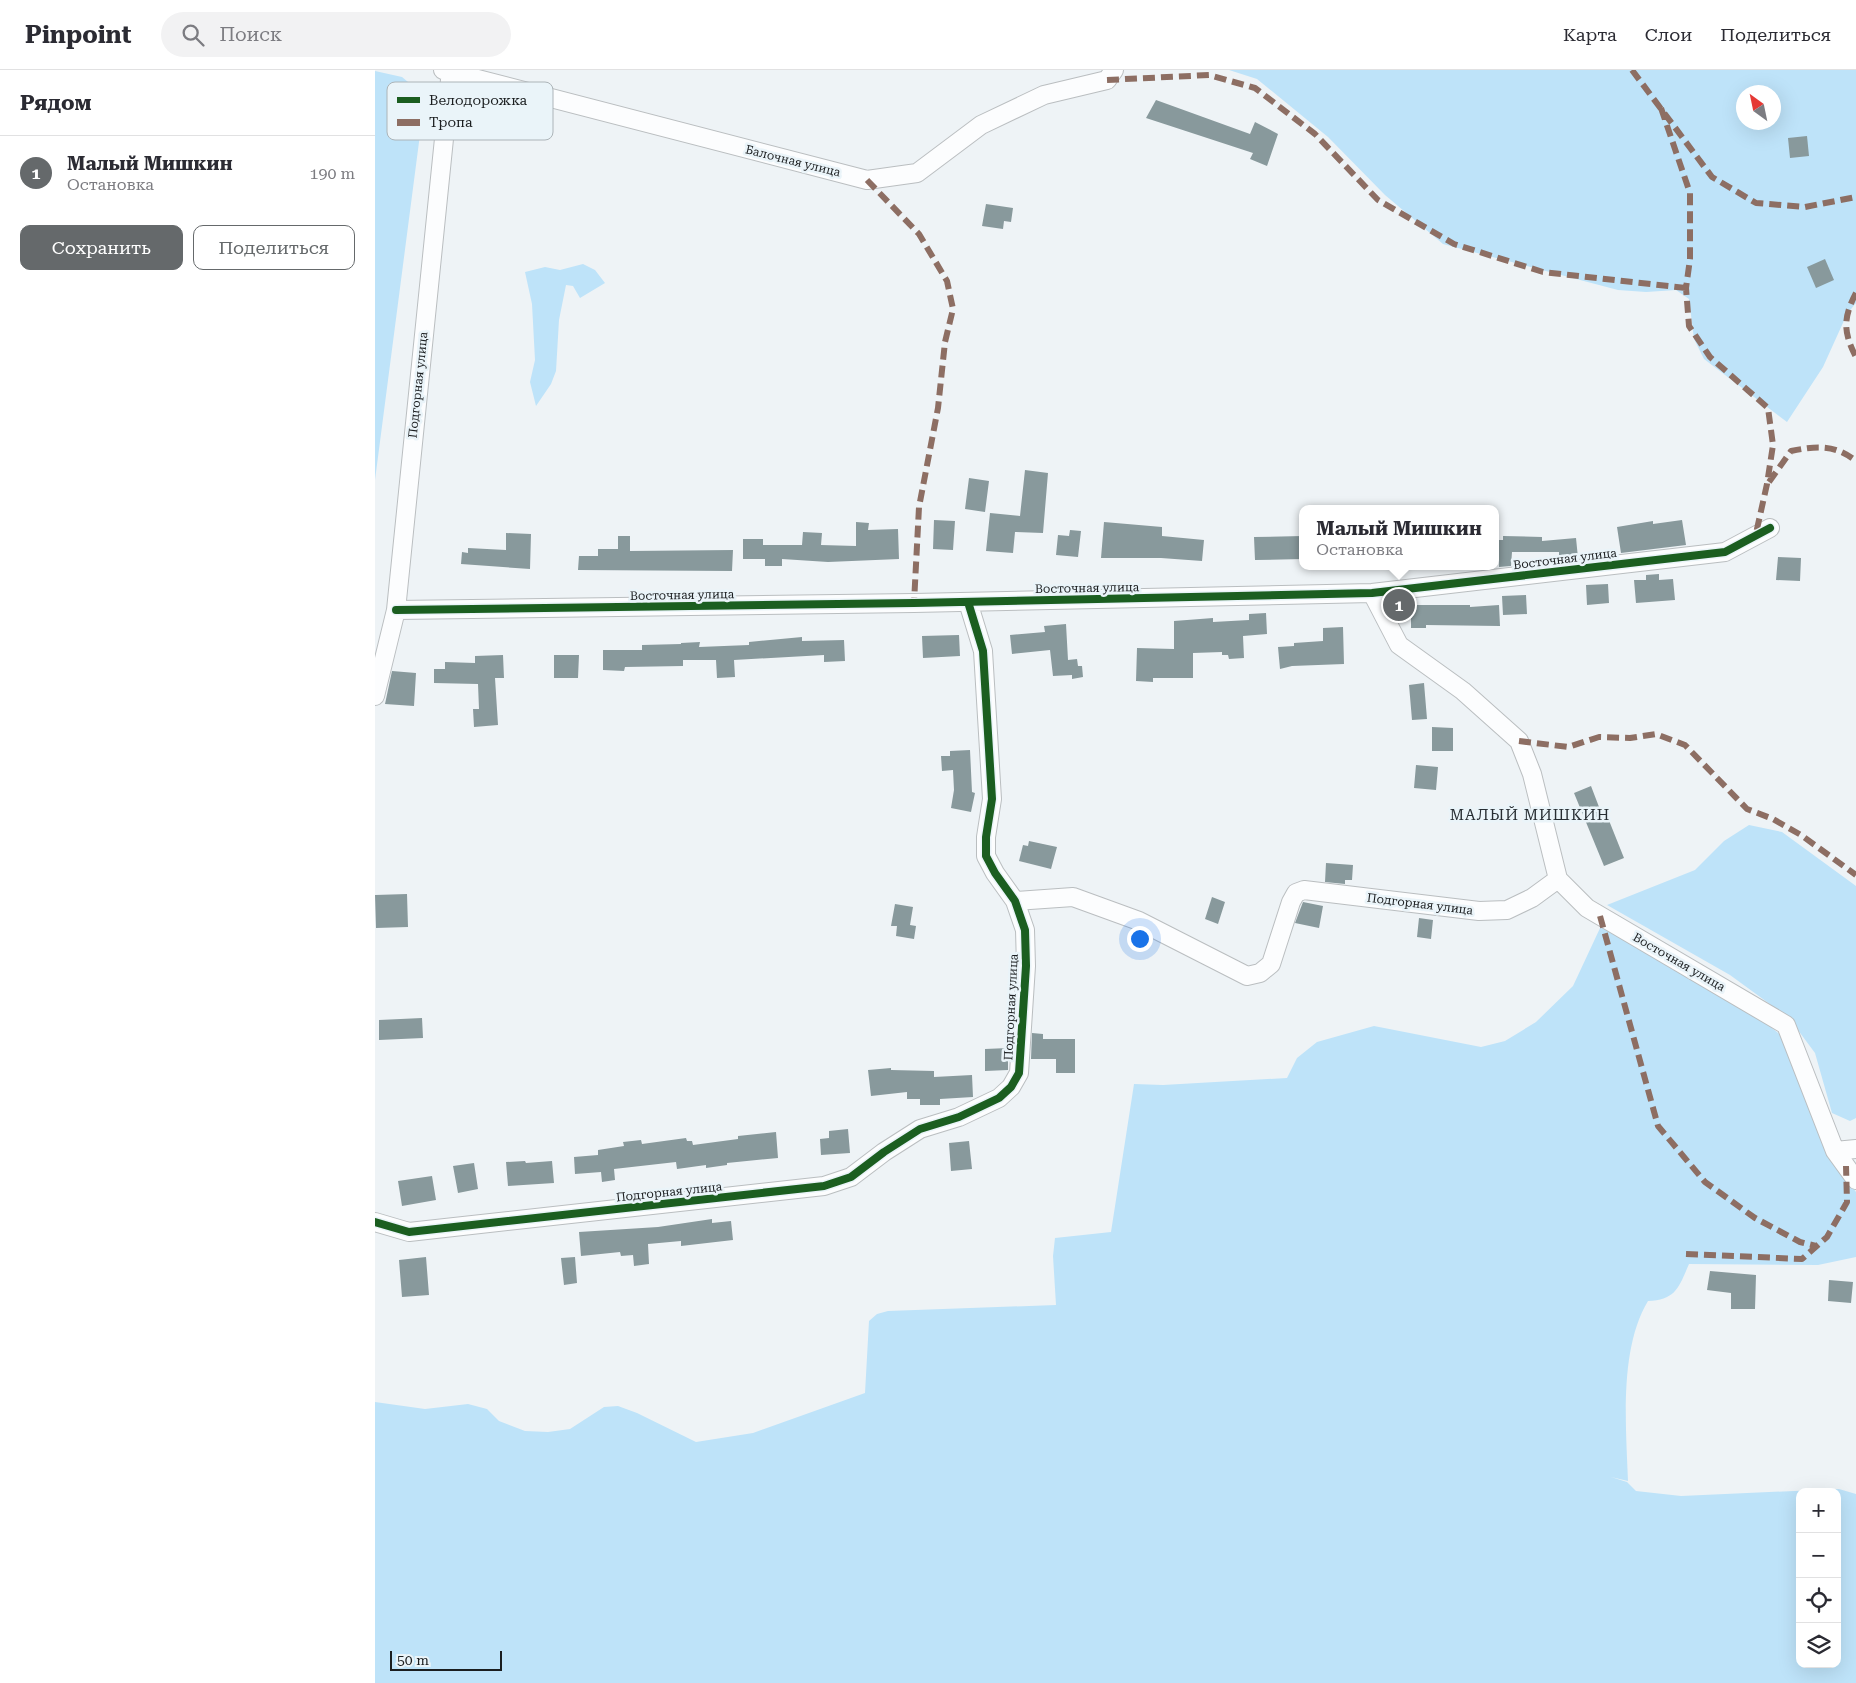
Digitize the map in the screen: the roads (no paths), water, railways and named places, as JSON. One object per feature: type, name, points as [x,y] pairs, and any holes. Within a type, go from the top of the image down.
[{"type":"street","name":"Балочная улица","points":[[553,98],[867,180],[917,173],[981,126],[1044,96],[1107,80],[1114,70]]},
{"type":"street","name":"Балочная улица","points":[[449,71],[491,82]]},
{"type":"street","name":"Подгорная улица","points":[[375,696],[396,610],[442,140]]},
{"type":"street","name":"Восточная улица","points":[[396,610],[968,602],[1372,592],[1725,552],[1770,528]]},
{"type":"street","points":[[1372,592],[1399,645],[1463,691],[1519,740],[1532,774],[1558,879]]},
{"type":"street","name":"Подгорная улица","points":[[375,1222],[409,1232],[824,1186],[851,1177],[884,1152],[920,1129],[959,1117],[999,1098],[1011,1087],[1019,1073],[1026,966],[1025,930],[1015,901],[995,873],[987,856],[986,837],[992,798],[983,651],[968,602]]},
{"type":"street","name":"Подгорная улица","points":[[1015,901],[1073,897],[1139,921],[1247,976],[1260,973],[1271,964],[1291,902],[1296,893],[1304,890],[1479,911],[1507,910],[1532,898],[1558,879]]},
{"type":"street","name":"Восточная улица","points":[[1558,879],[1587,908],[1786,1025],[1835,1151],[1856,1180]]},
{"type":"street","points":[[1835,1151],[1856,1149]]},
{"type":"place","name":"Малый Мишкин","points":[[1399,605]]},
{"type":"district","name":"МАЛЫЙ МИШКИН","points":[[1530,815]]}]
